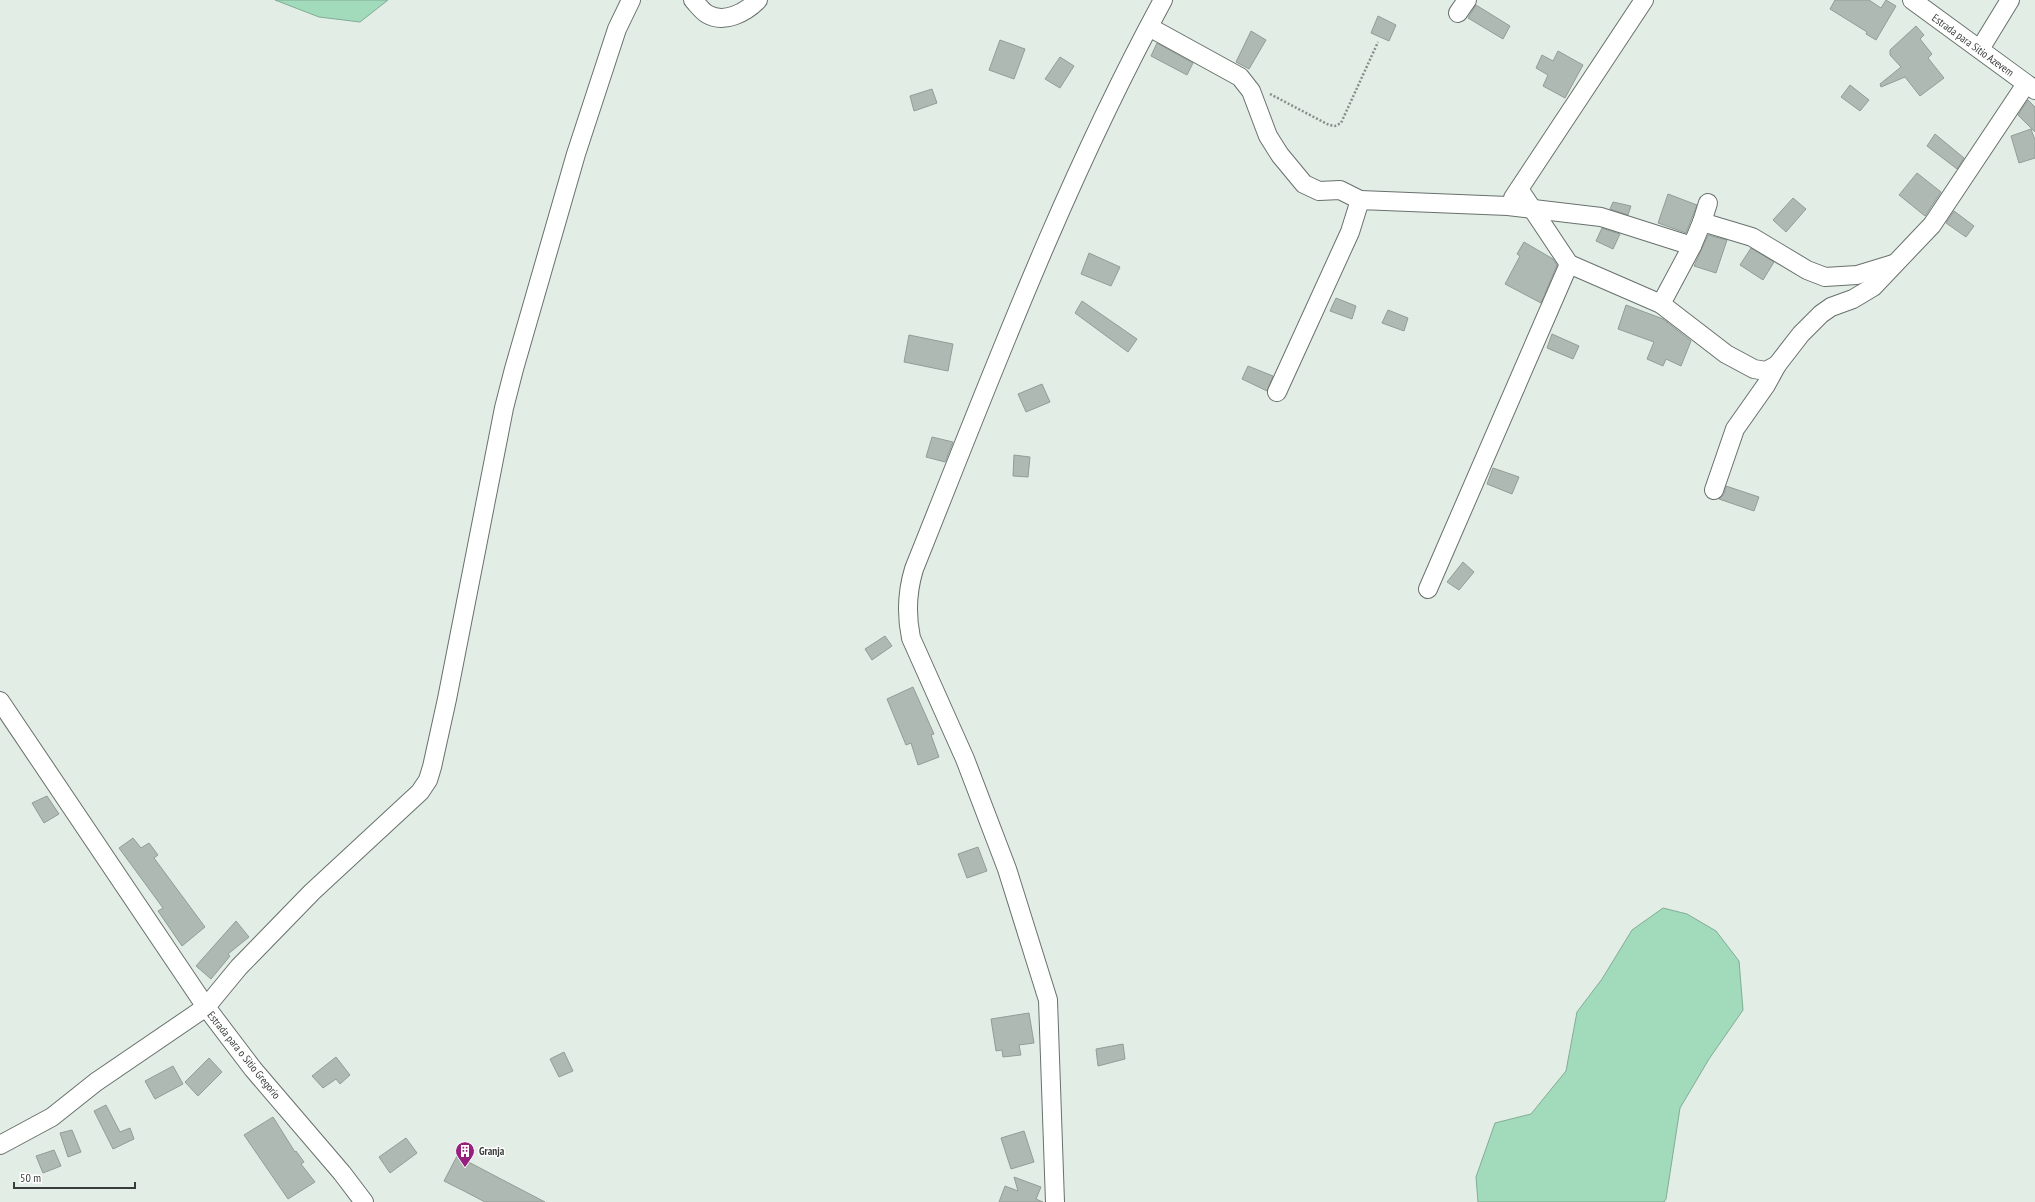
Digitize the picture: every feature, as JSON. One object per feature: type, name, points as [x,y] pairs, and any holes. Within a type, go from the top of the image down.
[{"type":"street","points":[[0,701],[206,1007],[259,945],[312,892],[420,792],[428,780],[447,699],[504,408],[576,154],[617,29],[631,0]]},
{"type":"street","points":[[693,0],[706,14],[718,18],[737,15],[744,12],[758,0]]},
{"type":"street","points":[[1055,1202],[1048,1000],[1007,869],[965,759],[910,638],[908,596],[914,569],[1028,286],[1103,118],[1163,0]]},
{"type":"street","points":[[1508,206],[1644,0]]},
{"type":"street","name":"Estrada para Sitio Azevem","points":[[1912,0],[2030,87]]},
{"type":"street","points":[[1980,49],[2010,0]]},
{"type":"street","points":[[1148,27],[1240,76],[1245,81],[1258,107],[1268,136],[1280,155],[1296,176],[1313,189],[1319,191],[1340,190],[1360,200],[1508,206],[1601,217],[1692,246]]},
{"type":"street","points":[[1714,490],[1735,429],[1766,385],[1777,365],[1801,334],[1821,314],[1831,307],[1862,295],[1873,287],[1932,225],[2030,87]]},
{"type":"street","points":[[1519,189],[1569,264],[1661,304],[1726,354],[1754,369],[1766,371],[1777,365]]},
{"type":"street","points":[[1277,392],[1346,239],[1360,200]]},
{"type":"street","points":[[1661,304],[1692,246],[1708,203]]},
{"type":"street","points":[[1702,222],[1752,237],[1807,270],[1824,277],[1857,275],[1894,264]]},
{"type":"street","points":[[1428,589],[1569,264]]},
{"type":"street","name":"Estrada para o Sitio Gregorio","points":[[0,1145],[52,1117],[96,1082],[206,1007],[253,1069],[342,1173],[364,1202]]},
{"type":"path","points":[[1245,81],[1329,125],[1335,126],[1341,123],[1378,42]]},
{"type":"shaded area","points":[[275,0],[388,0],[360,22],[319,17]]},
{"type":"shaded area","points":[[1663,908],[1687,914],[1716,931],[1739,961],[1743,1010],[1709,1059],[1680,1108],[1666,1199],[1664,1202],[1478,1202],[1476,1177],[1495,1123],[1531,1114],[1566,1071],[1577,1012],[1602,979],[1632,930]]},
{"type":"building","points":[[1835,0],[1869,0],[1881,8],[1886,0],[1896,6],[1876,40],[1866,34],[1867,32],[1830,9]]},
{"type":"building","points":[[1476,5],[1510,26],[1503,39],[1468,18]]},
{"type":"building","points":[[1378,16],[1396,25],[1389,41],[1371,33]]},
{"type":"building","points":[[1916,26],[1924,35],[1920,39],[1932,54],[1928,58],[1944,78],[1920,96],[1905,77],[1881,87],[1880,84],[1901,67],[1890,55],[1890,50]]},
{"type":"building","points":[[1251,31],[1266,40],[1249,69],[1236,62]]},
{"type":"building","points":[[1000,40],[1025,49],[1014,79],[989,70]]},
{"type":"building","points":[[1157,43],[1193,63],[1187,75],[1151,56]]},
{"type":"building","points":[[1558,51],[1583,65],[1565,98],[1543,86],[1548,75],[1536,68],[1542,55],[1553,61]]},
{"type":"building","points":[[1060,57],[1074,66],[1060,88],[1045,79]]},
{"type":"building","points":[[1850,85],[1869,100],[1860,111],[1841,97]]},
{"type":"building","points":[[932,89],[937,103],[914,111],[910,96]]},
{"type":"building","points":[[2028,100],[2035,107],[2035,132],[2018,115]]},
{"type":"building","points":[[2031,129],[2035,140],[2035,158],[2019,163],[2011,136]]},
{"type":"building","points":[[1935,134],[1964,158],[1957,169],[1927,146]]},
{"type":"building","points":[[1917,173],[1941,192],[1925,216],[1899,195]]},
{"type":"building","points":[[1668,194],[1697,205],[1686,233],[1658,223]]},
{"type":"building","points":[[1793,198],[1806,209],[1786,232],[1773,220]]},
{"type":"building","points":[[1613,202],[1631,206],[1628,215],[1610,209]]},
{"type":"building","points":[[1954,211],[1974,226],[1966,237],[1946,223]]},
{"type":"building","points":[[1602,228],[1620,234],[1613,249],[1596,241]]},
{"type":"building","points":[[1708,235],[1727,240],[1716,273],[1694,266]]},
{"type":"building","points":[[1524,242],[1553,259],[1557,265],[1541,303],[1505,284],[1520,256],[1517,254]]},
{"type":"building","points":[[1751,248],[1774,262],[1763,280],[1740,265]]},
{"type":"building","points":[[1089,253],[1120,267],[1111,286],[1081,274]]},
{"type":"building","points":[[1336,298],[1356,306],[1352,319],[1330,311]]},
{"type":"building","points":[[1082,301],[1137,339],[1128,352],[1075,313]]},
{"type":"building","points":[[1626,305],[1663,319],[1691,341],[1681,366],[1666,359],[1663,366],[1647,359],[1654,342],[1618,329]]},
{"type":"building","points":[[1388,310],[1408,318],[1404,331],[1382,323]]},
{"type":"building","points":[[1552,334],[1579,346],[1573,359],[1547,348]]},
{"type":"building","points":[[909,335],[953,344],[948,371],[904,362]]},
{"type":"building","points":[[1248,366],[1273,376],[1267,391],[1242,379]]},
{"type":"building","points":[[1042,384],[1050,402],[1026,412],[1018,394]]},
{"type":"building","points":[[932,437],[953,442],[945,462],[926,457]]},
{"type":"building","points":[[1014,455],[1030,457],[1028,477],[1013,476]]},
{"type":"building","points":[[1493,468],[1519,477],[1512,494],[1487,484]]},
{"type":"building","points":[[1726,486],[1759,497],[1754,511],[1719,499],[1724,494]]},
{"type":"building","points":[[1463,562],[1474,572],[1459,590],[1447,582]]},
{"type":"building","points":[[885,636],[892,646],[872,660],[865,649]]},
{"type":"building","points":[[913,687],[934,734],[931,735],[939,757],[918,765],[911,743],[906,745],[887,699]]},
{"type":"building","points":[[47,796],[59,814],[44,823],[32,803]]},
{"type":"building","points":[[133,838],[141,848],[149,843],[158,855],[154,858],[205,927],[182,946],[158,911],[163,908],[119,848]]},
{"type":"building","points":[[978,847],[987,871],[967,878],[958,854]]},
{"type":"building","points":[[236,921],[249,937],[228,954],[230,956],[211,979],[196,966]]},
{"type":"building","points":[[1029,1013],[1034,1043],[1019,1045],[1021,1055],[1003,1057],[1002,1050],[996,1051],[991,1019]]},
{"type":"building","points":[[1123,1044],[1125,1059],[1098,1066],[1096,1049]]},
{"type":"building","points":[[564,1052],[573,1071],[559,1077],[550,1059]]},
{"type":"building","points":[[336,1057],[350,1075],[340,1084],[336,1079],[323,1088],[312,1076]]},
{"type":"building","points":[[209,1058],[222,1072],[198,1096],[185,1082]]},
{"type":"building","points":[[173,1066],[183,1084],[155,1099],[145,1081]]},
{"type":"building","points":[[106,1105],[120,1132],[130,1128],[134,1139],[113,1149],[94,1111]]},
{"type":"building","points":[[273,1117],[295,1152],[296,1151],[304,1162],[301,1164],[315,1182],[288,1199],[244,1135]]},
{"type":"building","points":[[72,1130],[81,1152],[68,1157],[60,1133]]},
{"type":"building","points":[[1024,1131],[1034,1162],[1011,1169],[1001,1138]]},
{"type":"building","points":[[406,1138],[417,1153],[390,1173],[379,1157]]},
{"type":"building","points":[[54,1150],[61,1166],[43,1173],[36,1156]]},
{"type":"building","name":"Granja","points":[[457,1156],[545,1202],[485,1202],[444,1181]]},
{"type":"building","points":[[1014,1177],[1041,1187],[1036,1199],[1043,1202],[999,1202],[1005,1186],[1018,1191]]},
{"type":"place","name":"Granja","points":[[465,1168]]}]
